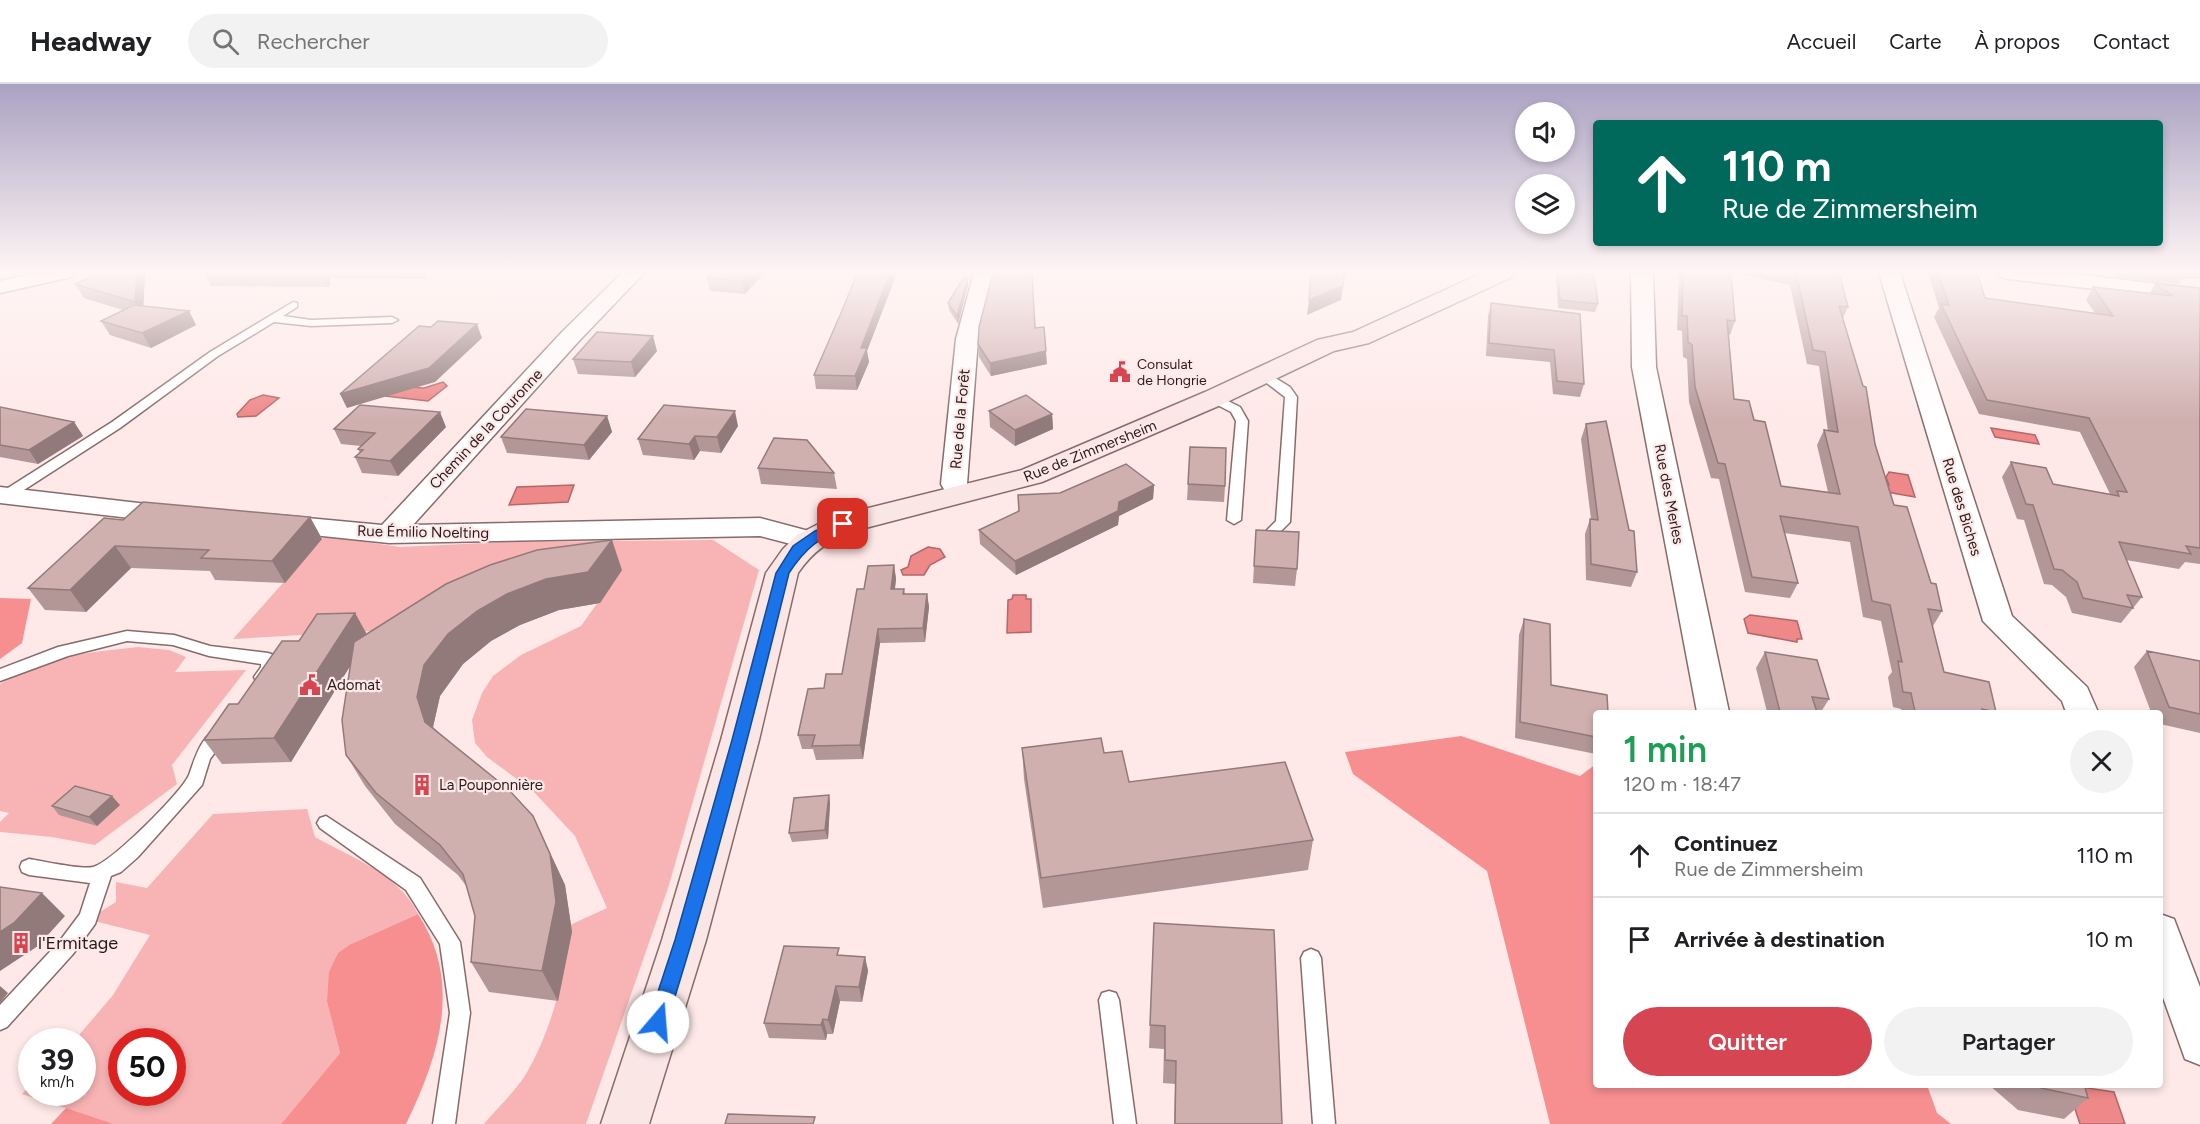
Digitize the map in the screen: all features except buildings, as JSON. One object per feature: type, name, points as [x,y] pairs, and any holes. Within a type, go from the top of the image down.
[{"type":"main road","name":"Rue de Zimmersheim","points":[[1326,345],[1343,329],[1360,322]]},
{"type":"main road","name":"Rue de Zimmersheim","points":[[625,1124],[684,940],[740,740],[782,573],[791,557],[810,540],[843,524],[1032,476],[1214,398],[1326,345],[1360,338],[1396,322]]},
{"type":"street","name":"Chemin de la Couronne","points":[[389,534],[585,322]]},
{"type":"street","name":"Rue de la Forêt","points":[[960,494],[954,484],[967,339],[972,322]]},
{"type":"street","name":"Rue des Merles","points":[[1643,322],[1644,367],[1713,710]]},
{"type":"street","name":"Rue des Biches","points":[[1904,322],[1998,621],[2076,695],[2081,710]]},
{"type":"street","points":[[2,496],[202,518]]},
{"type":"street","name":"Rue Émilio Noelting","points":[[250,522],[389,534],[760,527],[810,540]]},
{"type":"street","points":[[2163,940],[2200,1045]]},
{"type":"lane","points":[[2,496],[116,425],[214,354],[266,322]]},
{"type":"lane","points":[[300,322],[351,322]]},
{"type":"lane","points":[[1264,375],[1286,390],[1291,397],[1283,522],[1273,531]]},
{"type":"lane","points":[[1214,398],[1236,410],[1242,421],[1234,520]]},
{"type":"lane","points":[[0,675],[64,651],[127,636],[174,640],[209,651],[268,659],[268,668],[249,695]]},
{"type":"lane","points":[[29,867],[92,876],[103,872],[132,852],[196,780],[202,757],[229,722]]},
{"type":"lane","points":[[327,823],[413,884],[450,942],[460,1013],[444,1124]]},
{"type":"lane","points":[[0,1020],[66,948],[88,918],[103,872]]},
{"type":"lane","points":[[1311,958],[1324,1124]]},
{"type":"lane","points":[[1109,1000],[1125,1124]]},
{"type":"shaded area","points":[[443,382],[447,386],[428,401],[385,396],[408,387],[424,388]]},
{"type":"shaded area","points":[[263,395],[279,398],[256,416],[238,417],[237,414],[250,400]]},
{"type":"shaded area","points":[[1991,428],[2035,435],[2039,444],[1995,437]]},
{"type":"shaded area","points":[[1889,472],[1908,475],[1915,497],[1887,492],[1884,485],[1889,485],[1886,477]]},
{"type":"shaded area","points":[[574,485],[568,502],[509,505],[517,487]]},
{"type":"shaded area","points":[[325,536],[400,547],[506,542],[713,540],[759,570],[669,885],[586,1124],[484,1124],[522,1081],[543,1040],[564,969],[572,932],[570,925],[607,908],[575,836],[533,791],[487,757],[475,743],[472,720],[482,693],[493,676],[521,655],[581,626],[621,570],[441,627],[233,639]]},
{"type":"shaded area","points":[[928,547],[940,549],[945,557],[930,565],[924,575],[903,575],[901,570],[908,567],[911,556]]},
{"type":"shaded area","points":[[1013,595],[1026,595],[1026,599],[1031,599],[1031,632],[1007,633],[1008,600],[1012,599]]},
{"type":"shaded area","points":[[0,598],[31,599],[22,643],[0,659]]},
{"type":"shaded area","points":[[1750,615],[1797,621],[1802,639],[1797,639],[1797,642],[1748,633],[1744,619]]},
{"type":"shaded area","points":[[138,647],[169,650],[186,657],[175,672],[246,670],[172,765],[177,784],[95,845],[52,837],[0,832],[0,822],[9,813],[0,811],[0,684],[32,668],[66,657]]},
{"type":"shaded area","points":[[1461,736],[1580,776],[1593,766],[1593,1088],[1928,1088],[1937,1113],[1951,1124],[1550,1124],[1487,871],[1353,774],[1345,752]]},
{"type":"shaded area","points":[[307,809],[315,837],[387,878],[410,900],[418,914],[351,944],[327,1002],[340,1053],[281,1124],[114,1124],[59,1106],[96,1106],[96,1028],[85,1028],[113,995],[150,935],[94,921],[98,913],[116,902],[116,882],[147,888],[213,814]]},
{"type":"shaded area","points":[[418,914],[432,940],[440,966],[443,993],[436,1046],[418,1098],[406,1124],[281,1124],[340,1053],[327,1002],[329,972],[338,953],[351,944]]},
{"type":"shaded area","points":[[2068,1088],[2114,1092],[2125,1124],[2080,1124]]},
{"type":"shaded area","points":[[66,1108],[114,1124],[51,1124]]},
{"type":"place","name":"Consulat de Hongrie","points":[[1120,372]]},
{"type":"place","name":"Adomat","points":[[310,685]]},
{"type":"place","name":"La Pouponnière","points":[[422,785]]},
{"type":"place","name":"l'Ermitage","points":[[21,943]]},
{"type":"route","points":[[658,1022],[684,940],[740,740],[782,573],[798,549],[819,534],[843,524]]}]
